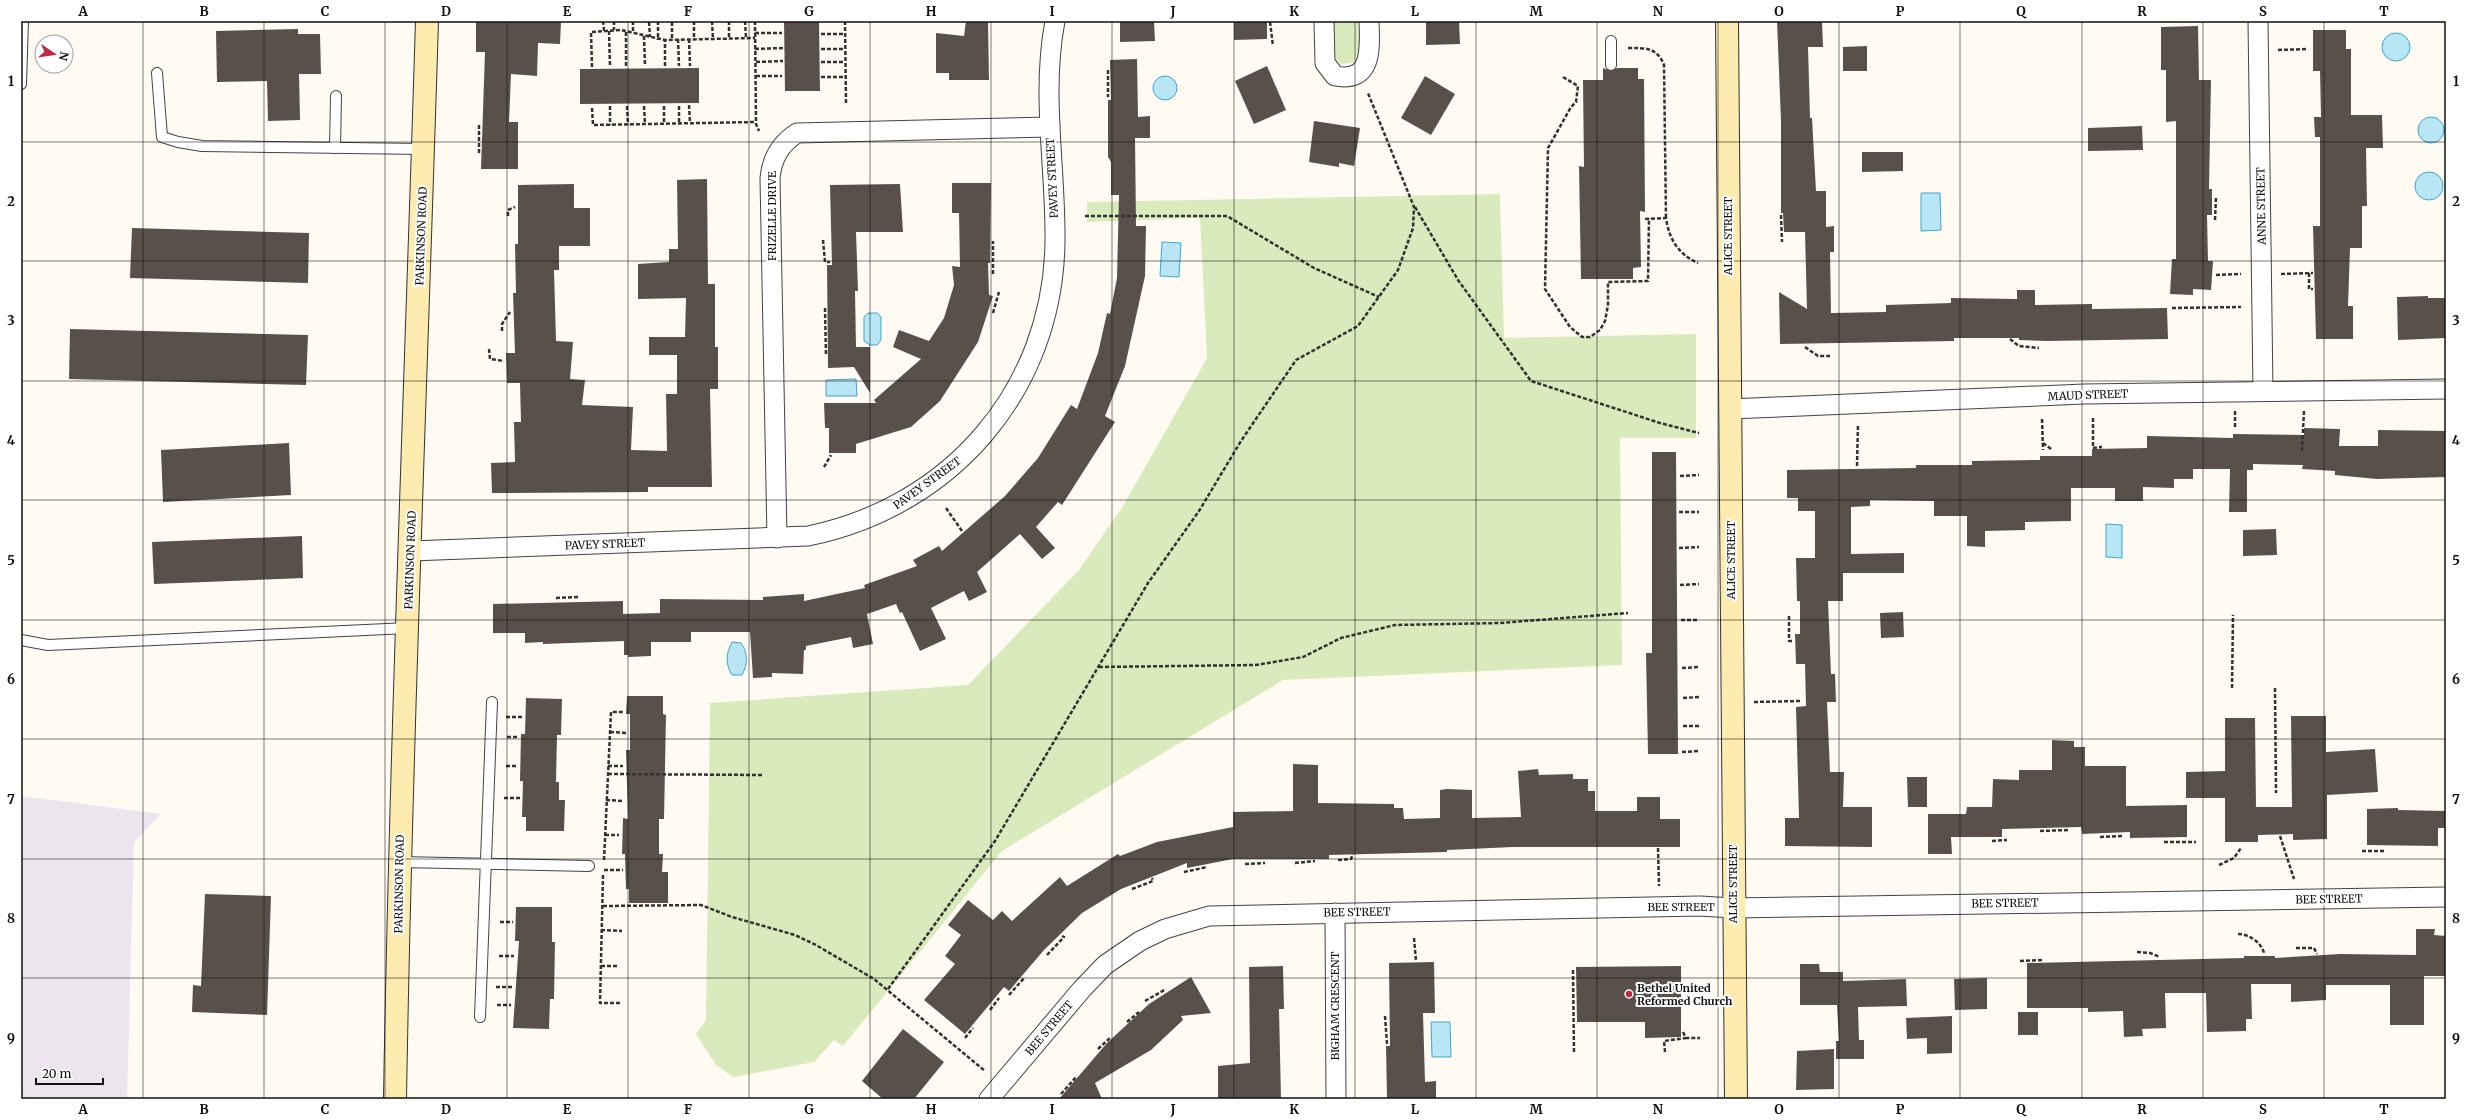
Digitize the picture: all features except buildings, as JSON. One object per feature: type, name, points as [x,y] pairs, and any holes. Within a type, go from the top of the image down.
[{"type":"main road","name":"PARKINSON ROAD","points":[[395,1099],[399,862],[411,551],[427,21]]},
{"type":"main road","name":"ALICE STREET","points":[[1727,21],[1733,908],[1736,1099]]},
{"type":"street","name":"PAVEY STREET","points":[[411,551],[808,536],[839,530],[888,510],[961,460],[988,430],[1017,385],[1036,346],[1050,290],[1055,242],[1049,87],[1056,21]]},
{"type":"street","points":[[1324,21],[1325,64],[1335,76],[1342,77],[1355,75],[1362,70],[1367,62],[1369,21]]},
{"type":"street","name":"ANNE STREET","points":[[2258,21],[2259,51],[2253,274],[2262,391]]},
{"type":"street","name":"FRIZELLE DRIVE","points":[[777,538],[770,178],[771,164],[778,151],[786,140],[797,133],[1050,127]]},
{"type":"street","name":"MAUD STREET","points":[[1730,409],[2084,394],[2446,389]]},
{"type":"street","name":"BEE STREET","points":[[989,1099],[1103,967],[1140,941],[1165,929],[1209,916],[1659,907],[1733,908],[2446,897]]},
{"type":"street","name":"BIGHAM CRESCENT","points":[[1335,913],[1336,1099]]},
{"type":"lane","points":[[21,84],[23,21]]},
{"type":"lane","points":[[1611,45],[1611,65]]},
{"type":"lane","points":[[157,73],[162,137],[178,142],[202,146],[424,149]]},
{"type":"lane","points":[[335,148],[336,96]]},
{"type":"lane","points":[[21,640],[48,646],[408,628]]},
{"type":"lane","points":[[480,1017],[492,702]]},
{"type":"lane","points":[[399,862],[589,866]]},
{"type":"path","points":[[603,21],[604,31]]},
{"type":"path","points":[[614,21],[614,30]]},
{"type":"path","points":[[633,21],[633,33]]},
{"type":"path","points":[[658,21],[658,40]]},
{"type":"path","points":[[694,21],[694,39]]},
{"type":"path","points":[[712,21],[713,39]]},
{"type":"path","points":[[729,21],[729,39]]},
{"type":"path","points":[[746,21],[746,38]]},
{"type":"path","points":[[755,21],[756,122],[759,131]]},
{"type":"path","points":[[845,21],[846,104]]},
{"type":"path","points":[[649,22],[650,37]]},
{"type":"path","points":[[672,22],[672,40]]},
{"type":"path","points":[[1270,22],[1273,46]]},
{"type":"path","points":[[592,67],[591,32],[614,30],[626,31],[658,40],[755,38]]},
{"type":"path","points":[[609,31],[610,66]]},
{"type":"path","points":[[626,31],[626,66]]},
{"type":"path","points":[[755,34],[782,33]]},
{"type":"path","points":[[821,34],[845,34]]},
{"type":"path","points":[[644,36],[645,66]]},
{"type":"path","points":[[689,39],[690,66]]},
{"type":"path","points":[[665,40],[665,66]]},
{"type":"path","points":[[678,40],[679,66]]},
{"type":"path","points":[[1611,45],[1651,50],[1660,56],[1664,65],[1666,218],[1668,232],[1672,242],[1681,252],[1698,263]]},
{"type":"path","points":[[755,49],[783,48]]},
{"type":"path","points":[[821,49],[845,49]]},
{"type":"path","points":[[2259,51],[2308,49]]},
{"type":"path","points":[[756,62],[783,61]]},
{"type":"path","points":[[822,62],[845,62]]},
{"type":"path","points":[[1108,70],[1108,97]]},
{"type":"path","points":[[756,76],[782,76]]},
{"type":"path","points":[[822,77],[845,77]]},
{"type":"path","points":[[1563,77],[1578,86],[1576,102],[1571,107],[1548,148],[1545,289],[1570,327],[1582,337],[1590,337],[1600,330],[1605,322],[1608,306],[1608,282],[1648,281],[1649,218]]},
{"type":"path","points":[[1368,93],[1414,207],[1458,280],[1531,381],[1660,423],[1699,433]]},
{"type":"path","points":[[689,105],[690,124]]},
{"type":"path","points":[[610,106],[610,125]]},
{"type":"path","points":[[627,106],[628,125]]},
{"type":"path","points":[[644,106],[645,124]]},
{"type":"path","points":[[664,106],[664,124]]},
{"type":"path","points":[[679,106],[679,124]]},
{"type":"path","points":[[592,108],[593,125],[756,122]]},
{"type":"path","points":[[479,125],[479,155]]},
{"type":"path","points":[[2215,220],[2216,197]]},
{"type":"path","points":[[508,216],[508,210],[515,207]]},
{"type":"path","points":[[888,989],[995,841],[1148,583],[1199,511],[1241,441],[1296,360],[1358,326],[1398,270],[1413,228],[1414,207]]},
{"type":"path","points":[[1781,215],[1782,242]]},
{"type":"path","points":[[1085,216],[1227,216],[1314,268],[1379,297]]},
{"type":"path","points":[[1645,219],[1666,218]]},
{"type":"path","points":[[823,240],[825,262],[830,262]]},
{"type":"path","points":[[993,241],[993,274]]},
{"type":"path","points":[[2216,275],[2311,273],[2309,289],[2312,289]]},
{"type":"path","points":[[993,314],[999,292]]},
{"type":"path","points":[[825,308],[826,356]]},
{"type":"path","points":[[2172,308],[2245,308]]},
{"type":"path","points":[[502,330],[502,324],[510,312]]},
{"type":"path","points":[[2010,339],[2019,346],[2039,348]]},
{"type":"path","points":[[1805,347],[1818,356],[1830,356]]},
{"type":"path","points":[[489,349],[490,359],[504,361]]},
{"type":"path","points":[[2302,451],[2305,406]]},
{"type":"path","points":[[2235,407],[2235,427]]},
{"type":"path","points":[[2093,418],[2093,448],[2102,447]]},
{"type":"path","points":[[2042,419],[2043,450]]},
{"type":"path","points":[[1858,422],[1858,466]]},
{"type":"path","points":[[2043,443],[2051,449]]},
{"type":"path","points":[[824,467],[831,455]]},
{"type":"path","points":[[1680,476],[1699,475]]},
{"type":"path","points":[[946,508],[962,532]]},
{"type":"path","points":[[1679,512],[1699,512]]},
{"type":"path","points":[[1679,548],[1699,547]]},
{"type":"path","points":[[1680,585],[1699,584]]},
{"type":"path","points":[[556,598],[579,597]]},
{"type":"path","points":[[1099,667],[1256,665],[1303,657],[1342,638],[1395,625],[1500,623],[1628,613]]},
{"type":"path","points":[[2232,688],[2233,615]]},
{"type":"path","points":[[1789,616],[1789,641],[1794,641]]},
{"type":"path","points":[[1681,620],[1699,620]]},
{"type":"path","points":[[1682,668],[1699,668]]},
{"type":"path","points":[[2275,688],[2276,793]]},
{"type":"path","points":[[1683,698],[1699,697]]},
{"type":"path","points":[[1750,702],[1801,701]]},
{"type":"path","points":[[611,712],[624,712]]},
{"type":"path","points":[[1683,726],[1699,726]]},
{"type":"path","points":[[610,732],[628,733]]},
{"type":"path","points":[[1682,752],[1699,751]]},
{"type":"path","points":[[608,766],[623,766]]},
{"type":"path","points":[[608,774],[763,775]]},
{"type":"path","points":[[606,800],[623,801]]},
{"type":"path","points":[[2040,832],[2068,830]]},
{"type":"path","points":[[605,835],[619,835]]},
{"type":"path","points":[[2100,836],[2124,836]]},
{"type":"path","points":[[2280,836],[2295,881],[2295,899]]},
{"type":"path","points":[[1992,840],[2007,840]]},
{"type":"path","points":[[2164,842],[2196,842]]},
{"type":"path","points":[[1658,848],[1659,907]]},
{"type":"path","points":[[2219,865],[2234,858],[2241,848]]},
{"type":"path","points":[[2362,851],[2384,851]]},
{"type":"path","points":[[1338,860],[1351,859],[1353,854]]},
{"type":"path","points":[[1295,863],[1315,861]]},
{"type":"path","points":[[1245,864],[1264,863]]},
{"type":"path","points":[[1184,872],[1207,867]]},
{"type":"path","points":[[604,870],[623,870]]},
{"type":"path","points":[[1132,889],[1153,881],[1152,878]]},
{"type":"path","points":[[603,906],[701,905],[732,917],[795,935],[822,948],[888,989],[1001,1084]]},
{"type":"path","points":[[601,930],[622,931]]},
{"type":"path","points":[[2238,934],[2246,934],[2260,943],[2264,953]]},
{"type":"path","points":[[1048,955],[1064,937],[1062,936]]},
{"type":"path","points":[[1414,938],[1416,961]]},
{"type":"path","points":[[2296,948],[2314,948],[2317,954]]},
{"type":"path","points":[[2137,952],[2150,952],[2160,957]]},
{"type":"path","points":[[2020,961],[2043,960]]},
{"type":"path","points":[[601,966],[617,966]]},
{"type":"path","points":[[1573,970],[1574,1054]]},
{"type":"path","points":[[1009,995],[1025,977]]},
{"type":"path","points":[[1144,1001],[1166,989]]},
{"type":"path","points":[[990,1010],[999,998]]},
{"type":"path","points":[[1127,1022],[1139,1012]]},
{"type":"path","points":[[1385,1016],[1387,1044]]},
{"type":"path","points":[[965,1038],[973,1028]]},
{"type":"path","points":[[1683,1032],[1686,1038]]},
{"type":"path","points":[[1098,1049],[1111,1037]]},
{"type":"path","points":[[1665,1052],[1664,1041],[1700,1038]]},
{"type":"path","points":[[1061,1094],[1077,1076]]},
{"type":"shaded area","points":[[21,796],[161,814],[134,842],[127,1099],[21,1099]]},
{"type":"green space","points":[[1333,21],[1358,21],[1358,49],[1352,63],[1341,64],[1336,60],[1333,53]]},
{"type":"green space","points":[[1500,194],[1504,338],[1696,334],[1696,438],[1620,438],[1622,665],[1283,680],[1002,851],[843,1046],[834,1040],[814,1062],[733,1077],[716,1065],[696,1034],[706,1020],[710,703],[968,685],[1079,570],[1123,506],[1207,358],[1200,218],[1087,222],[1087,202]]},
{"type":"water","points":[[2396,33],[2406,37],[2410,47],[2406,57],[2396,61],[2386,57],[2382,47],[2386,37]]},
{"type":"water","points":[[1165,76],[1170,77],[1176,83],[1176,93],[1170,99],[1165,100],[1160,99],[1154,93],[1153,88],[1154,83],[1160,77]]},
{"type":"water","points":[[2431,117],[2440,121],[2444,130],[2440,139],[2431,143],[2422,139],[2418,130],[2422,121]]},
{"type":"water","points":[[2429,172],[2439,176],[2443,186],[2439,196],[2429,200],[2419,196],[2415,186],[2419,176]]},
{"type":"water","points":[[1921,193],[1940,193],[1941,230],[1921,231]]},
{"type":"water","points":[[1162,242],[1181,243],[1179,277],[1160,276]]},
{"type":"water","points":[[868,313],[877,313],[881,317],[881,340],[877,345],[870,345],[864,341],[864,317]]},
{"type":"water","points":[[856,379],[857,396],[826,396],[826,380]]},
{"type":"water","points":[[2106,524],[2122,525],[2122,558],[2106,557]]},
{"type":"water","points":[[732,642],[741,643],[745,650],[746,662],[742,675],[732,675],[728,667],[728,650]]},
{"type":"water","points":[[1431,1022],[1450,1022],[1451,1057],[1432,1057]]},
{"type":"place","name":"Bethel United Reformed Church","points":[[1629,994]]}]
